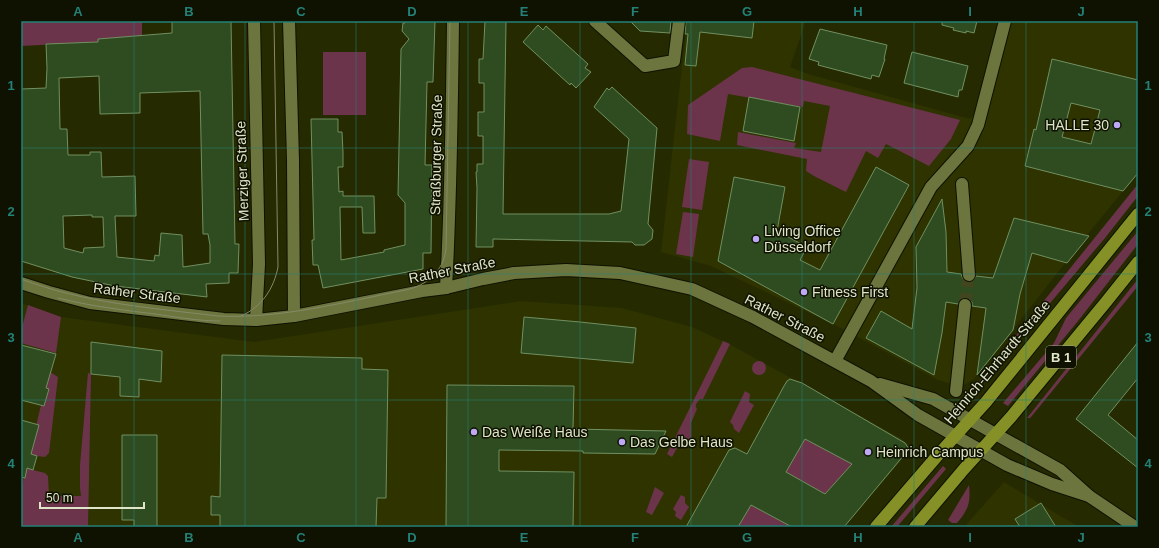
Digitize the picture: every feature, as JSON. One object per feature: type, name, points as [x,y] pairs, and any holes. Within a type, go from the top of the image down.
[{"type":"main road","name":"Heinrich-Ehrhardt-Straße","points":[[876,527],[986,402],[1138,214]]},
{"type":"main road","name":"B 1","points":[[915,527],[996,434],[1138,262]]},
{"type":"street","name":"Merziger Straße","points":[[254,21],[259,264],[256,320]]},
{"type":"street","points":[[289,21],[293,160],[294,316]]},
{"type":"street","name":"Straßburger Straße","points":[[446,288],[449,244],[451,161],[452,21]]},
{"type":"street","points":[[595,21],[645,66],[674,61],[678,21]]},
{"type":"street","points":[[835,361],[931,187],[968,146],[978,125],[1005,21]]},
{"type":"street","points":[[962,184],[969,275]]},
{"type":"street","name":"Rather Straße","points":[[21,282],[49,292],[90,302],[216,318],[256,320],[294,316],[422,291],[446,288],[514,273],[566,270],[620,273],[692,289],[759,320],[871,381],[918,415],[1020,471],[1052,484],[1089,496]]},
{"type":"street","points":[[956,391],[965,305]]},
{"type":"street","name":"Rather Straße","points":[[871,381],[933,399],[970,419],[1060,470],[1089,496],[1135,527]]},
{"type":"shaded area","points":[[21,21],[142,21],[142,36],[98,39],[98,42],[21,46]]},
{"type":"shaded area","points":[[687,21],[806,21],[790,67],[808,74],[970,119],[979,109],[1003,21],[1138,21],[1138,173],[974,379],[960,387],[938,380],[841,328],[711,266],[661,252]]},
{"type":"shaded area","points":[[323,52],[366,52],[366,115],[323,115]]},
{"type":"shaded area","points":[[752,67],[960,120],[951,139],[929,166],[886,144],[878,158],[866,151],[846,192],[806,171],[807,159],[737,145],[738,132],[796,143],[794,148],[821,152],[830,106],[804,101],[803,107],[728,94],[720,141],[687,134],[688,105],[742,68]]},
{"type":"shaded area","points":[[689,159],[709,162],[702,210],[682,207]]},
{"type":"shaded area","points":[[1138,184],[1138,196],[1105,238],[980,386],[977,384]]},
{"type":"shaded area","points":[[683,212],[699,214],[693,257],[676,254]]},
{"type":"shaded area","points":[[1138,231],[1138,244],[1078,321],[1008,406],[1003,403],[1054,343],[1066,318]]},
{"type":"shaded area","points":[[1138,279],[1138,286],[1031,417],[1027,418]]},
{"type":"shaded area","points":[[521,301],[622,308],[692,327],[731,345],[902,439],[910,446],[906,455],[844,527],[21,527],[21,303],[61,317],[254,342]]},
{"type":"shaded area","points":[[28,305],[61,317],[56,353],[21,343],[21,331]]},
{"type":"shaded area","points":[[723,341],[730,344],[703,399],[700,399],[696,404],[697,409],[691,423],[691,442],[690,443],[682,439],[672,457],[667,454]]},
{"type":"shaded area","points":[[756,361],[762,361],[766,365],[766,371],[762,375],[756,375],[752,371],[752,365]]},
{"type":"shaded area","points":[[50,372],[58,377],[49,453],[45,457],[37,456],[33,470],[45,473],[48,476],[49,496],[81,496],[80,465],[88,373],[91,374],[88,527],[21,527],[21,489],[41,405],[44,406],[49,390],[46,388]]},
{"type":"shaded area","points":[[745,391],[750,394],[749,402],[754,405],[739,433],[734,429],[730,422]]},
{"type":"shaded area","points":[[805,439],[852,464],[825,494],[786,472]]},
{"type":"shaded area","points":[[943,466],[946,469],[897,527],[891,527]]},
{"type":"shaded area","points":[[1004,482],[1079,527],[964,527]]},
{"type":"shaded area","points":[[969,485],[970,497],[968,506],[957,523],[952,523],[948,520]]},
{"type":"shaded area","points":[[655,487],[664,493],[652,515],[646,512]]},
{"type":"shaded area","points":[[681,495],[685,497],[685,503],[689,507],[681,520],[675,516],[676,512],[673,509]]},
{"type":"shaded area","points":[[751,505],[792,527],[738,527]]},
{"type":"building","points":[[172,21],[231,21],[235,244],[239,244],[238,273],[229,273],[229,283],[206,284],[207,297],[115,286],[72,277],[21,261],[21,89],[46,88],[46,44],[98,42],[98,39],[172,33]],"holes":[[[99,76],[100,114],[140,113],[140,93],[200,91],[203,234],[208,234],[210,245],[210,263],[183,267],[182,235],[161,233],[159,256],[155,255],[154,261],[117,257],[115,216],[136,216],[135,176],[102,177],[101,152],[90,152],[90,155],[68,155],[67,129],[60,129],[59,78]],[[92,215],[92,217],[103,217],[104,247],[84,248],[83,253],[64,248],[63,216]]]},
{"type":"building","points":[[405,21],[435,21],[433,82],[427,82],[425,165],[432,165],[431,253],[423,253],[423,269],[323,288],[318,265],[313,265],[312,240],[314,240],[311,119],[338,119],[338,132],[342,132],[343,152],[343,167],[338,167],[339,192],[343,191],[343,196],[374,196],[375,233],[363,233],[362,207],[340,207],[341,260],[384,252],[384,250],[405,245],[405,203],[398,195],[401,49],[409,39],[402,31],[403,23],[405,23]]},
{"type":"building","points":[[485,21],[506,21],[503,214],[609,214],[621,211],[629,139],[594,107],[607,88],[609,90],[612,87],[657,128],[648,224],[653,230],[652,239],[644,245],[635,245],[632,242],[493,239],[493,247],[476,247],[476,172],[477,164],[483,164],[483,136],[478,136],[478,112],[484,112],[484,83],[479,83],[479,59],[483,59]]},
{"type":"building","points":[[630,21],[671,21],[670,33],[640,31]]},
{"type":"building","points":[[686,21],[754,21],[752,38],[700,32],[696,66],[685,65],[688,34],[685,34]]},
{"type":"building","points":[[942,21],[977,21],[974,33],[966,31],[966,33],[953,30],[954,28],[942,25]]},
{"type":"building","points":[[538,25],[543,30],[546,26],[588,64],[585,68],[591,72],[576,88],[571,83],[570,85],[523,42]]},
{"type":"building","points":[[820,29],[887,45],[885,59],[879,77],[872,75],[871,79],[818,65],[819,62],[809,59]]},
{"type":"building","points":[[912,52],[968,66],[962,90],[959,90],[958,97],[904,83]]},
{"type":"building","name":"HALLE 30","points":[[1052,59],[1138,80],[1138,173],[1123,191],[1025,166],[1034,129],[1036,130]],"holes":[[[1071,103],[1100,110],[1091,144],[1062,137]]]},
{"type":"building","points":[[749,97],[800,107],[794,141],[743,131]]},
{"type":"building","name":"Living Office Düsseldorf","points":[[876,167],[909,185],[833,324],[718,261],[734,177],[785,187],[777,231],[807,247],[800,260],[820,270]]},
{"type":"building","points":[[942,199],[946,232],[947,272],[961,274],[966,282],[973,281],[976,276],[993,278],[1014,218],[1089,236],[1067,263],[1032,253],[1020,294],[1013,330],[977,375],[986,308],[972,306],[972,302],[966,298],[962,298],[958,304],[946,302],[934,375],[866,338],[881,311],[912,329],[917,288],[916,247]]},
{"type":"building","points":[[524,317],[636,328],[633,363],[521,353]]},
{"type":"building","points":[[91,342],[162,351],[161,382],[139,379],[139,397],[120,396],[120,377],[91,374]]},
{"type":"building","points":[[1138,342],[1138,378],[1108,415],[1138,440],[1138,468],[1076,419]]},
{"type":"building","points":[[21,345],[56,354],[46,388],[49,389],[44,406],[21,400]]},
{"type":"building","points":[[222,355],[362,358],[362,369],[388,370],[386,498],[377,498],[376,527],[220,527],[220,515],[211,515],[211,496],[220,497]]},
{"type":"building","name":"Heinrich Campus","points":[[790,379],[802,383],[905,443],[909,449],[844,527],[792,527],[751,505],[738,527],[686,527],[729,450],[735,448],[747,454],[787,381]],"holes":[[[805,439],[852,464],[825,494],[786,472]]]},
{"type":"building","points":[[447,385],[574,386],[573,429],[666,431],[655,454],[499,450],[499,471],[574,472],[573,527],[446,527]]},
{"type":"building","points":[[21,420],[39,425],[31,454],[37,456],[33,470],[27,468],[25,478],[21,477]]},
{"type":"building","points":[[122,435],[157,435],[157,527],[134,527],[134,520],[122,520]]},
{"type":"building","points":[[1041,503],[1056,527],[1020,527],[1015,519]]},
{"type":"tunnel","points":[[965,305],[969,275]]},
{"type":"tram line","points":[[241,316],[255,308],[266,296],[276,275],[278,267],[274,21]]},
{"type":"tram line","points":[[21,279],[69,294],[118,304],[218,316],[265,315],[312,309],[406,290],[421,285],[438,271],[446,249],[450,21]]},
{"type":"tram line","points":[[58,298],[118,309],[195,320],[220,321]]},
{"type":"place","name":"HALLE 30","points":[[1117,125]]},
{"type":"place","name":"Living Office Düsseldorf","points":[[756,239]]},
{"type":"place","name":"Fitness First","points":[[804,292]]},
{"type":"place","name":"Das Weiße Haus","points":[[474,432]]},
{"type":"place","name":"Das Gelbe Haus","points":[[622,442]]},
{"type":"place","name":"Heinrich Campus","points":[[868,452]]}]
